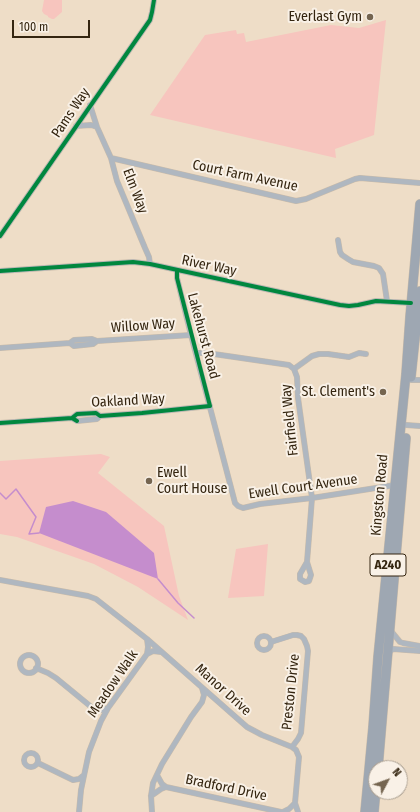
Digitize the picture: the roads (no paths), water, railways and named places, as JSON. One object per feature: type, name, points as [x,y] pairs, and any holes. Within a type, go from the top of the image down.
[{"type":"highway","name":"Kingston Road","points":[[367,812],[378,657],[406,374],[411,303],[418,253],[420,204]]},
{"type":"highway","name":"Kingston Road","points":[[379,760],[406,425],[416,380],[420,291]]},
{"type":"highway","name":"Kingston Road","points":[[367,812],[372,800]]},
{"type":"street","name":"Pams Way","points":[[0,236],[150,20],[154,0]]},
{"type":"street","name":"Elm Way","points":[[90,105],[97,127],[111,158],[117,181],[149,258],[150,264]]},
{"type":"street","points":[[76,126],[91,125],[97,127]]},
{"type":"street","name":"Court Farm Avenue","points":[[111,158],[296,200],[306,199],[360,178],[420,183]]},
{"type":"street","points":[[338,240],[342,255],[353,262],[379,268],[383,274],[387,301]]},
{"type":"street","name":"River Way","points":[[0,271],[133,262],[150,264],[340,305],[349,306],[376,301],[411,303]]},
{"type":"street","name":"Lakehurst Road","points":[[177,270],[177,278],[191,334],[235,503],[238,506]]},
{"type":"street","name":"Willow Way","points":[[0,348],[70,343],[74,340],[92,339],[97,341],[191,334]]},
{"type":"street","name":"Fairfield Way","points":[[196,353],[207,353],[289,365],[294,369],[297,377],[298,398],[312,498],[307,562]]},
{"type":"street","points":[[294,369],[312,356],[319,354],[349,357],[359,353],[366,354]]},
{"type":"street","name":"Oakland Way","points":[[0,423],[72,418],[77,421],[97,420],[100,416],[210,406]]},
{"type":"street","points":[[406,425],[420,426]]},
{"type":"street","name":"Ewell Court Avenue","points":[[238,506],[243,508],[260,504],[312,498],[395,485]]},
{"type":"street","name":"Manor Drive","points":[[0,580],[88,596],[96,600],[147,639],[247,727],[253,731],[292,747]]},
{"type":"street","points":[[389,629],[402,644],[420,646]]},
{"type":"street","name":"Preston Drive","points":[[271,642],[293,635],[298,635],[304,639],[308,651],[301,734],[292,747],[296,750],[299,757],[295,804],[298,812]]},
{"type":"street","points":[[147,639],[147,654]]},
{"type":"street","points":[[387,654],[393,649],[420,651]]},
{"type":"street","name":"Meadow Walk","points":[[79,812],[81,790],[89,752],[101,721],[108,708],[147,654],[153,651],[162,652]]},
{"type":"street","points":[[36,668],[56,678],[94,710],[101,721]]},
{"type":"street","points":[[152,812],[151,796],[153,783],[162,764],[202,702],[204,695],[202,688]]},
{"type":"street","points":[[202,702],[207,700],[218,702]]},
{"type":"street","points":[[94,710],[108,708]]},
{"type":"street","points":[[38,763],[73,780],[81,790]]},
{"type":"street","points":[[73,780],[79,779],[84,775]]},
{"type":"street","name":"Bradford Drive","points":[[157,775],[162,784],[166,787]]},
{"type":"street","name":"Bradford Drive","points":[[151,796],[156,791],[166,787],[282,812]]},
{"type":"street","points":[[282,812],[295,804]]},
{"type":"waterway","points":[[0,493],[6,499],[16,489],[36,517],[29,534],[39,533]]},
{"type":"waterway","points":[[158,579],[178,603],[194,618]]},
{"type":"place","name":"Everlast Gym","points":[[370,17]]},
{"type":"place","name":"St. Clement's","points":[[383,392]]},
{"type":"place","name":"Ewell Court House","points":[[149,481]]}]
